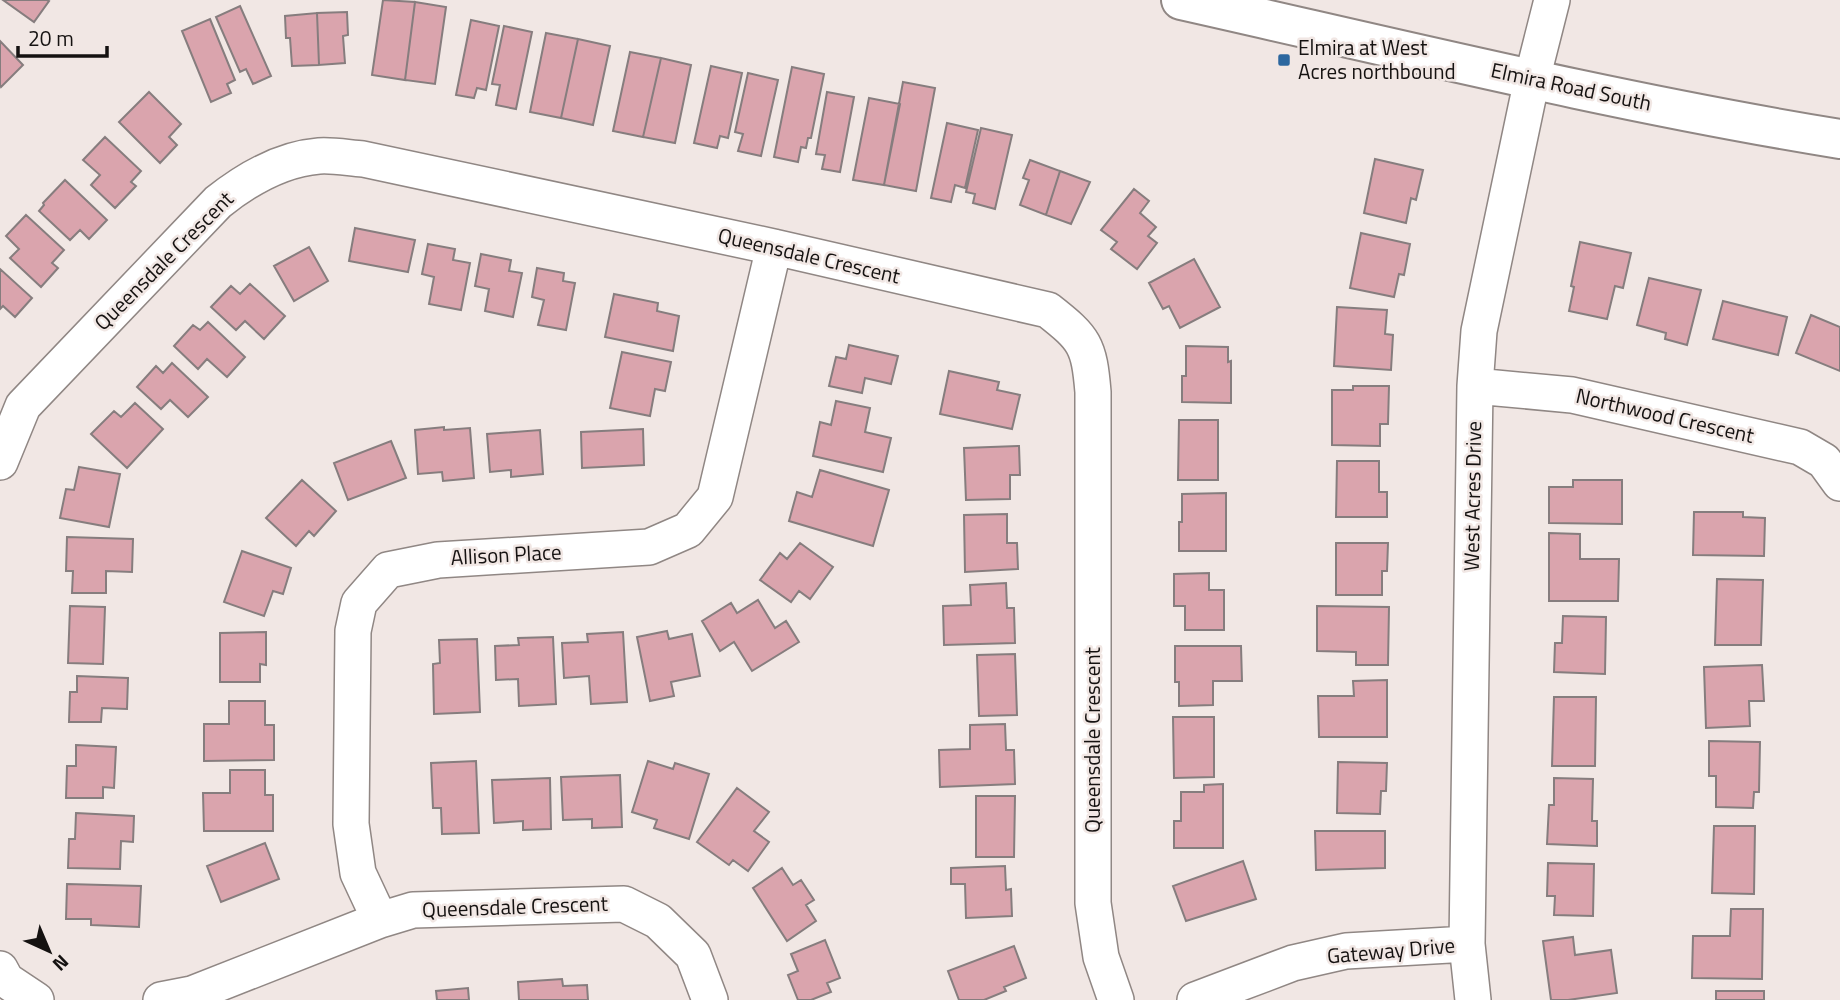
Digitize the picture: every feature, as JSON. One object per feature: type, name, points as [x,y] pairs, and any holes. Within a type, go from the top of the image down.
[{"type":"street","name":"Elmira Road South","points":[[1181,0],[1532,79],[1840,139]]},
{"type":"street","name":"West Acres Drive","points":[[1473,1000],[1467,944],[1475,386],[1479,331],[1532,79],[1552,0]]},
{"type":"street","name":"Queensdale Crescent","points":[[0,462],[23,406],[218,202],[243,182],[273,167],[318,156],[363,159],[774,247],[1048,310],[1077,332],[1090,359],[1094,392],[1093,903],[1101,957],[1116,1000]]},
{"type":"street","name":"Allison Place","points":[[380,920],[358,873],[351,824],[353,632],[359,603],[388,570],[438,559],[649,547],[688,530],[715,497],[774,247]]},
{"type":"street","name":"Northwood Crescent","points":[[1475,386],[1572,395],[1800,447],[1824,461],[1840,483]]},
{"type":"street","name":"Queensdale Crescent","points":[[161,1000],[192,994],[380,920],[413,910],[624,904],[658,921],[693,955],[710,1000]]},
{"type":"street","name":"Gateway Drive","points":[[1195,1000],[1293,964],[1346,950],[1467,944]]},
{"type":"street","points":[[0,969],[6,979],[36,1000]]},
{"type":"building","points":[[3,0],[47,0],[49,1],[34,22]]},
{"type":"building","points":[[383,0],[415,2],[405,80],[372,75]]},
{"type":"building","points":[[415,2],[446,7],[435,84],[405,80]]},
{"type":"building","points":[[240,6],[271,76],[253,84],[246,69],[240,72],[216,17]]},
{"type":"building","points":[[347,12],[348,35],[343,36],[345,63],[319,65],[317,13]]},
{"type":"building","points":[[317,13],[319,65],[292,66],[285,16]]},
{"type":"building","points":[[210,19],[235,80],[227,84],[231,93],[211,102],[182,31]]},
{"type":"building","points":[[471,20],[499,26],[486,90],[477,88],[474,98],[456,95]]},
{"type":"building","points":[[504,26],[532,32],[516,109],[496,105],[500,85],[492,84]]},
{"type":"building","points":[[546,33],[578,39],[561,118],[530,112]]},
{"type":"building","points":[[578,39],[610,46],[593,125],[561,118]]},
{"type":"building","points":[[0,41],[23,65],[1,87],[0,85]]},
{"type":"building","points":[[630,52],[661,58],[643,137],[613,131]]},
{"type":"building","points":[[661,58],[691,65],[675,143],[643,137]]},
{"type":"building","points":[[711,66],[742,73],[728,138],[720,136],[717,148],[694,143]]},
{"type":"building","points":[[792,67],[824,74],[811,138],[808,138],[806,148],[801,147],[798,162],[774,157]]},
{"type":"building","points":[[748,73],[778,80],[761,156],[738,151],[743,134],[735,132]]},
{"type":"building","points":[[903,82],[935,88],[916,191],[884,185]]},
{"type":"building","points":[[149,92],[181,124],[169,137],[177,145],[160,163],[119,122]]},
{"type":"building","points":[[827,92],[854,97],[840,172],[822,169],[825,155],[816,154]]},
{"type":"building","points":[[869,98],[900,104],[884,185],[853,180]]},
{"type":"building","points":[[947,123],[978,130],[965,188],[955,185],[951,202],[931,198]]},
{"type":"building","points":[[981,128],[1012,135],[995,209],[973,203],[975,194],[966,192]]},
{"type":"building","points":[[105,137],[141,171],[131,182],[136,186],[115,208],[91,185],[100,175],[83,160]]},
{"type":"building","points":[[1375,159],[1423,170],[1416,200],[1411,198],[1406,223],[1364,213]]},
{"type":"building","points":[[1030,160],[1060,171],[1046,215],[1020,205],[1029,180],[1023,178]]},
{"type":"building","points":[[1060,171],[1090,182],[1071,224],[1046,215]]},
{"type":"building","points":[[65,180],[107,220],[89,239],[80,230],[70,240],[39,211]]},
{"type":"building","points":[[1134,189],[1149,201],[1140,213],[1156,227],[1148,236],[1157,243],[1137,269],[1111,249],[1117,242],[1101,230]]},
{"type":"building","points":[[26,215],[64,250],[52,263],[58,268],[41,287],[10,258],[19,249],[6,236]]},
{"type":"building","points":[[355,228],[415,240],[408,272],[349,261]]},
{"type":"building","points":[[1361,233],[1410,244],[1404,275],[1399,274],[1394,297],[1350,288]]},
{"type":"building","points":[[1580,242],[1631,253],[1623,288],[1615,286],[1607,319],[1569,311]]},
{"type":"building","points":[[428,244],[455,249],[453,260],[470,263],[461,310],[429,304],[434,277],[422,274]]},
{"type":"building","points":[[309,247],[328,281],[294,301],[274,266]]},
{"type":"building","points":[[481,254],[511,260],[509,271],[522,273],[513,317],[485,311],[489,289],[475,286]]},
{"type":"building","points":[[1194,259],[1220,307],[1180,328],[1169,306],[1163,309],[1149,283]]},
{"type":"building","points":[[537,268],[564,273],[563,281],[575,283],[566,330],[538,325],[544,300],[532,297]]},
{"type":"building","points":[[0,269],[32,298],[15,317],[3,306],[0,309]]},
{"type":"building","points":[[1649,278],[1701,290],[1687,345],[1665,339],[1666,333],[1637,325]]},
{"type":"building","points":[[250,284],[285,316],[264,339],[245,321],[236,330],[211,307],[231,286],[240,294]]},
{"type":"building","points":[[614,294],[658,303],[657,311],[679,316],[673,351],[605,337]]},
{"type":"building","points":[[1723,301],[1787,317],[1778,355],[1713,339]]},
{"type":"building","points":[[1337,307],[1387,310],[1385,334],[1393,335],[1391,370],[1334,366]]},
{"type":"building","points":[[1811,315],[1840,327],[1840,371],[1796,353]]},
{"type":"building","points":[[208,322],[245,357],[227,377],[207,359],[198,369],[174,346],[193,325],[200,330]]},
{"type":"building","points":[[849,345],[898,356],[891,384],[865,378],[862,393],[829,386],[836,357],[846,359]]},
{"type":"building","points":[[1186,346],[1228,347],[1228,362],[1231,361],[1231,403],[1182,402],[1182,376],[1186,376]]},
{"type":"building","points":[[622,352],[671,362],[665,391],[655,389],[650,416],[610,408]]},
{"type":"building","points":[[172,363],[208,397],[188,417],[170,400],[161,409],[137,387],[156,366],[163,373]]},
{"type":"building","points":[[949,371],[999,382],[997,390],[1020,395],[1012,429],[940,414]]},
{"type":"building","points":[[1353,386],[1389,386],[1388,424],[1380,424],[1380,446],[1332,445],[1332,390],[1353,390]]},
{"type":"building","points":[[836,401],[870,408],[865,432],[891,438],[883,472],[813,456],[820,422],[831,425]]},
{"type":"building","points":[[135,403],[163,429],[127,468],[91,434],[114,411],[121,417]]},
{"type":"building","points":[[1179,420],[1218,420],[1218,480],[1178,480]]},
{"type":"building","points":[[444,427],[444,430],[470,428],[474,478],[443,481],[442,472],[418,474],[415,430]]},
{"type":"building","points":[[643,429],[644,465],[582,468],[581,432]]},
{"type":"building","points":[[540,430],[543,474],[511,477],[511,470],[490,472],[487,434]]},
{"type":"building","points":[[391,441],[406,478],[348,500],[334,463]]},
{"type":"building","points":[[1019,446],[1020,475],[1010,475],[1010,499],[966,500],[964,448]]},
{"type":"building","points":[[1337,461],[1379,461],[1379,492],[1387,492],[1387,517],[1336,517]]},
{"type":"building","points":[[79,467],[120,474],[109,527],[60,518],[66,489],[74,490]]},
{"type":"building","points":[[820,470],[889,490],[873,546],[789,521],[797,492],[812,497]]},
{"type":"building","points":[[302,480],[336,511],[314,536],[309,531],[296,546],[266,518]]},
{"type":"building","points":[[1573,480],[1622,480],[1622,524],[1549,523],[1549,487],[1573,487]]},
{"type":"building","points":[[1226,493],[1226,551],[1179,551],[1182,494]]},
{"type":"building","points":[[1694,512],[1743,512],[1743,517],[1765,518],[1764,556],[1693,555]]},
{"type":"building","points":[[1007,514],[1007,543],[1017,543],[1018,569],[965,572],[964,515]]},
{"type":"building","points":[[1549,533],[1580,534],[1580,559],[1619,559],[1618,601],[1549,601]]},
{"type":"building","points":[[67,537],[133,539],[132,572],[106,571],[106,593],[72,593],[73,571],[66,571]]},
{"type":"building","points":[[800,543],[833,567],[810,599],[799,591],[791,602],[760,580],[780,553],[787,559]]},
{"type":"building","points":[[1336,543],[1388,543],[1387,571],[1382,571],[1382,595],[1336,595]]},
{"type":"building","points":[[242,551],[291,568],[283,594],[273,591],[264,616],[224,602]]},
{"type":"building","points":[[1209,573],[1209,590],[1224,590],[1224,630],[1185,630],[1185,606],[1174,606],[1174,574]]},
{"type":"building","points":[[1717,579],[1763,580],[1761,645],[1715,645]]},
{"type":"building","points":[[1006,583],[1007,608],[1014,608],[1015,643],[944,645],[943,606],[971,605],[970,585]]},
{"type":"building","points":[[758,600],[775,628],[786,621],[799,642],[752,671],[734,642],[720,651],[702,621],[731,603],[737,613]]},
{"type":"building","points":[[70,606],[105,607],[103,664],[68,663]]},
{"type":"building","points":[[1317,606],[1389,607],[1388,665],[1356,665],[1356,652],[1317,651]]},
{"type":"building","points":[[1563,616],[1606,617],[1605,674],[1554,672],[1555,643],[1562,643]]},
{"type":"building","points":[[667,631],[669,639],[692,634],[700,676],[671,682],[674,696],[650,701],[637,637]]},
{"type":"building","points":[[266,632],[266,665],[260,664],[260,682],[220,682],[220,633]]},
{"type":"building","points":[[623,632],[627,702],[591,704],[589,676],[564,678],[562,643],[588,642],[587,634]]},
{"type":"building","points":[[553,637],[556,704],[519,706],[518,679],[496,680],[495,646],[519,645],[518,638]]},
{"type":"building","points":[[477,639],[480,712],[434,714],[433,664],[440,663],[439,640]]},
{"type":"building","points":[[1175,646],[1241,646],[1242,681],[1213,681],[1213,705],[1179,706],[1179,682],[1175,682]]},
{"type":"building","points":[[1015,654],[1017,715],[979,716],[977,655]]},
{"type":"building","points":[[1762,665],[1764,701],[1749,701],[1750,726],[1706,728],[1704,667]]},
{"type":"building","points":[[77,676],[128,678],[127,709],[102,708],[101,722],[69,722],[70,692],[77,692]]},
{"type":"building","points":[[1387,680],[1387,737],[1319,737],[1318,696],[1354,696],[1353,681]]},
{"type":"building","points":[[1554,697],[1596,697],[1595,766],[1552,766]]},
{"type":"building","points":[[229,701],[265,701],[265,725],[274,725],[274,760],[204,761],[204,724],[229,724]]},
{"type":"building","points":[[1173,717],[1214,717],[1214,777],[1174,778]]},
{"type":"building","points":[[1005,724],[1006,750],[1014,750],[1015,784],[940,787],[939,750],[970,749],[970,725]]},
{"type":"building","points":[[1709,741],[1760,742],[1759,792],[1754,792],[1753,808],[1716,807],[1716,776],[1709,776]]},
{"type":"building","points":[[76,745],[116,747],[114,788],[103,787],[103,798],[66,798],[67,766],[76,766]]},
{"type":"building","points":[[476,761],[479,833],[442,834],[441,808],[433,808],[431,763]]},
{"type":"building","points":[[648,761],[673,769],[675,763],[709,774],[689,839],[654,828],[657,820],[632,812]]},
{"type":"building","points":[[1338,762],[1387,763],[1386,791],[1381,791],[1380,814],[1337,813]]},
{"type":"building","points":[[230,770],[265,770],[265,795],[273,795],[273,831],[204,831],[203,793],[230,793]]},
{"type":"building","points":[[620,775],[622,827],[592,828],[592,819],[563,820],[561,777]]},
{"type":"building","points":[[550,778],[551,829],[523,830],[523,821],[494,823],[492,780]]},
{"type":"building","points":[[1554,778],[1593,779],[1592,821],[1597,821],[1597,846],[1547,844],[1549,805],[1554,805]]},
{"type":"building","points":[[1223,784],[1223,848],[1174,848],[1174,821],[1181,821],[1181,792],[1204,792],[1204,785]]},
{"type":"building","points":[[737,788],[769,812],[754,831],[769,842],[748,871],[733,860],[729,865],[697,842]]},
{"type":"building","points":[[976,796],[1015,796],[1014,857],[976,857]]},
{"type":"building","points":[[76,813],[134,816],[133,842],[121,841],[120,869],[68,868],[69,839],[75,839]]},
{"type":"building","points":[[1714,826],[1755,826],[1754,894],[1712,893]]},
{"type":"building","points":[[1315,831],[1385,831],[1385,868],[1316,870]]},
{"type":"building","points":[[265,843],[279,879],[221,902],[207,866]]},
{"type":"building","points":[[1243,861],[1256,899],[1186,921],[1173,886]]},
{"type":"building","points":[[1548,863],[1594,864],[1593,916],[1554,915],[1555,896],[1547,896]]},
{"type":"building","points":[[1005,866],[1006,890],[1011,889],[1012,916],[966,918],[965,884],[951,884],[951,868]]},
{"type":"building","points":[[782,868],[793,885],[801,880],[814,900],[806,905],[816,921],[787,941],[753,888]]},
{"type":"building","points":[[67,884],[141,886],[139,927],[91,925],[91,919],[66,919]]},
{"type":"building","points":[[1731,909],[1763,909],[1762,979],[1692,978],[1693,936],[1730,936]]},
{"type":"building","points":[[1573,937],[1575,955],[1611,950],[1617,993],[1551,1000],[1543,941]]},
{"type":"building","points":[[825,940],[840,978],[827,983],[831,992],[811,1000],[798,1000],[788,975],[798,971],[791,954]]},
{"type":"building","points":[[1014,946],[1026,978],[1004,987],[1006,991],[984,1000],[959,1000],[948,971]]},
{"type":"building","points":[[562,979],[563,986],[587,985],[588,1000],[519,1000],[518,982]]},
{"type":"building","points":[[468,988],[469,1000],[437,1000],[436,991]]},
{"type":"building","points":[[1716,991],[1764,991],[1764,1000],[1716,1000]]},
{"type":"place","name":"Elmira at West Acres northbound","points":[[1284,60]]}]
